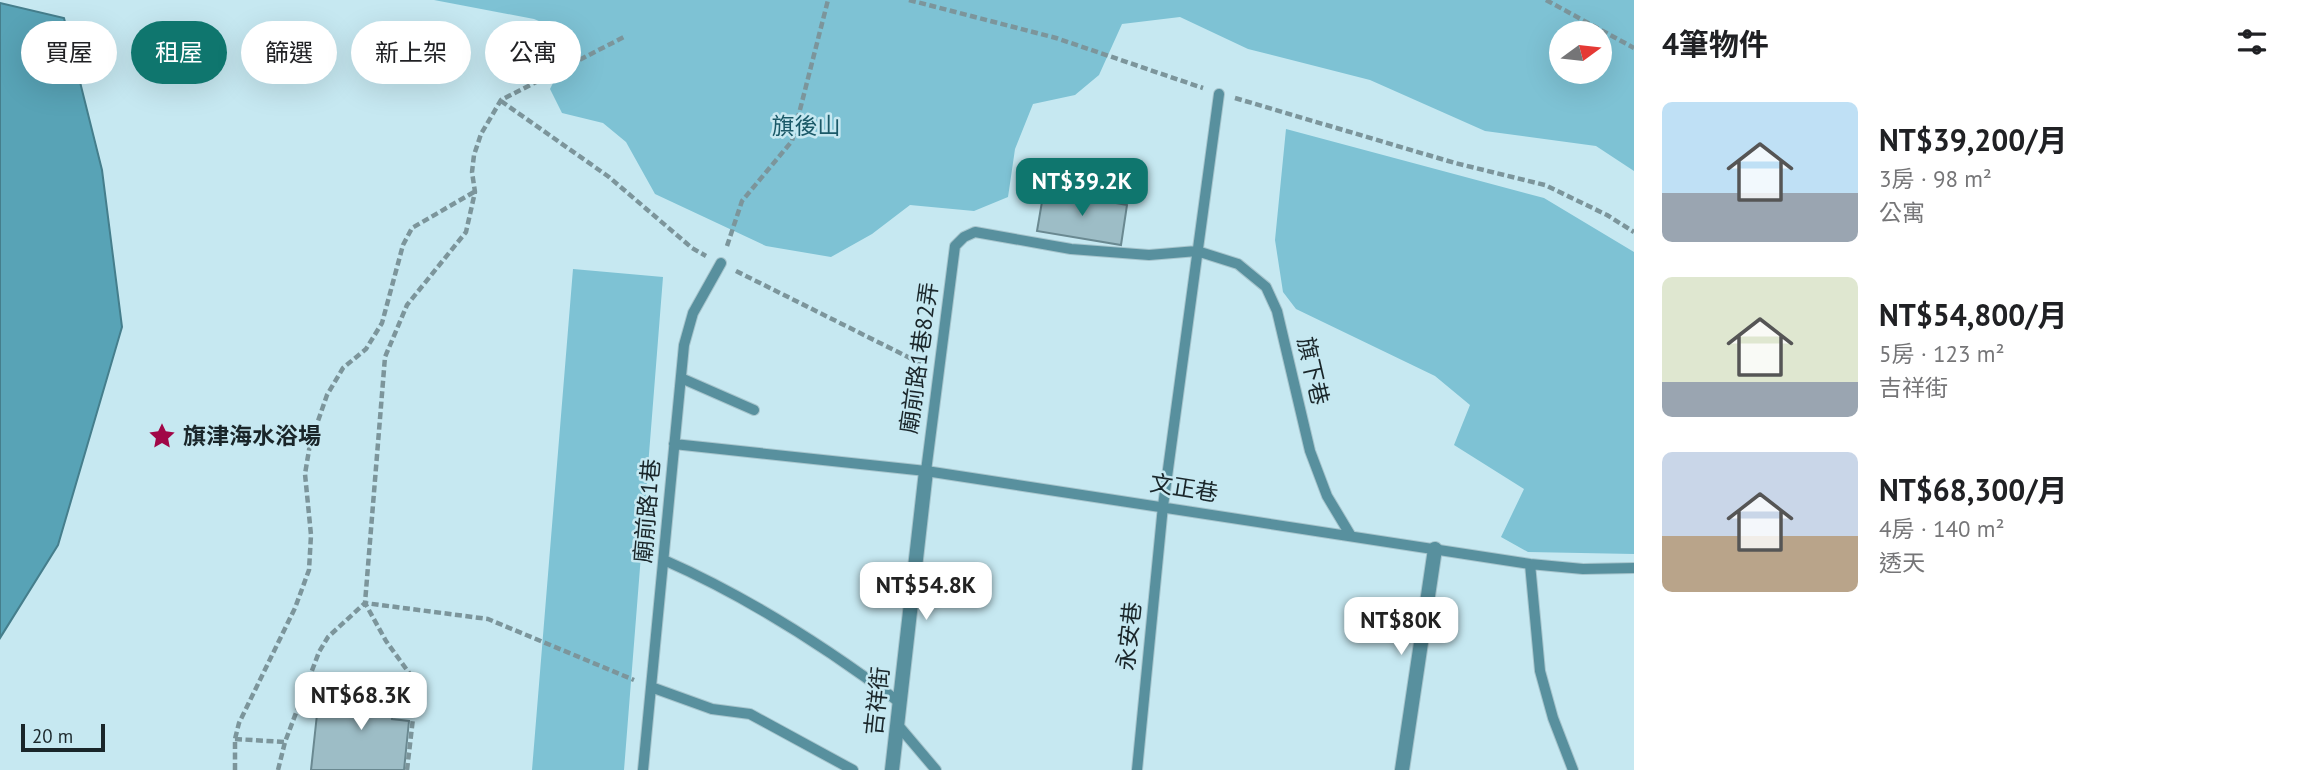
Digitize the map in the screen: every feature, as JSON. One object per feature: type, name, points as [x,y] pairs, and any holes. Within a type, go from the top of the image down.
[{"type":"street","name":"吉祥街","points":[[892,770],[926,471]]},
{"type":"street","points":[[1402,770],[1435,549]]},
{"type":"lane","points":[[1163,506],[1219,94]]},
{"type":"lane","name":"廟前路1巷82弄","points":[[926,471],[955,246],[964,237],[975,232],[1071,249],[1149,255],[1197,251]]},
{"type":"lane","name":"旗下巷","points":[[1197,251],[1238,264],[1266,287],[1277,311],[1310,451],[1327,496],[1351,536]]},
{"type":"lane","name":"廟前路1巷","points":[[643,770],[684,345],[693,313],[721,264]]},
{"type":"lane","points":[[681,378],[754,410]]},
{"type":"lane","points":[[674,444],[926,471]]},
{"type":"lane","name":"文正巷","points":[[926,471],[1530,564],[1583,569],[1634,568]]},
{"type":"lane","name":"永安巷","points":[[1137,770],[1163,506]]},
{"type":"lane","points":[[664,560],[725,589],[833,652],[899,702]]},
{"type":"lane","points":[[1530,564],[1540,671],[1553,718],[1573,770]]},
{"type":"lane","points":[[651,687],[712,709],[750,714],[853,770]]},
{"type":"lane","points":[[897,724],[936,770]]},
{"type":"path","points":[[721,264],[742,201],[792,141],[828,0]]},
{"type":"path","points":[[909,0],[1056,38],[1219,94],[1455,163],[1545,185],[1607,215],[1634,232]]},
{"type":"path","points":[[1546,0],[1634,48]]},
{"type":"path","points":[[407,770],[417,684],[386,641],[365,603],[385,356],[407,306],[466,232],[475,192],[472,172],[474,155],[481,134],[501,100],[624,37]]},
{"type":"path","points":[[501,100],[609,177],[692,248],[937,372]]},
{"type":"path","points":[[236,770],[235,739],[239,723],[295,608],[309,570],[311,535],[305,474],[310,444],[327,395],[343,368],[366,349],[382,323],[403,245],[412,228],[475,192]]},
{"type":"path","points":[[278,770],[285,742],[328,637],[365,603],[488,619],[651,687]]},
{"type":"path","points":[[235,739],[285,742]]},
{"type":"green space","name":"旗後山","points":[[434,0],[1634,0],[1634,171],[1596,146],[1485,131],[1370,80],[1248,49],[1180,17],[1122,24],[1099,75],[1075,95],[1033,104],[1015,149],[1008,197],[974,211],[910,205],[872,234],[831,257],[766,246],[655,194],[626,142],[603,123],[562,113],[550,89],[552,84],[581,84],[581,21],[539,21]]},
{"type":"green space","points":[[1286,129],[1544,198],[1634,252],[1634,554],[1528,552],[1501,537],[1524,489],[1454,445],[1470,405],[1435,376],[1296,309],[1283,292],[1275,240]]},
{"type":"green space","points":[[573,269],[663,277],[624,770],[532,770]]},
{"type":"shaded area","points":[[0,3],[64,18],[65,21],[21,21],[21,84],[80,84],[102,170],[122,327],[58,545],[0,638]]},
{"type":"building","points":[[1044,190],[1127,205],[1121,245],[1037,231]]},
{"type":"building","points":[[354,679],[396,685],[392,719],[409,721],[404,770],[311,770],[318,705],[350,709]]},
{"type":"place","name":"旗津海水浴場","points":[[162,436]]}]
